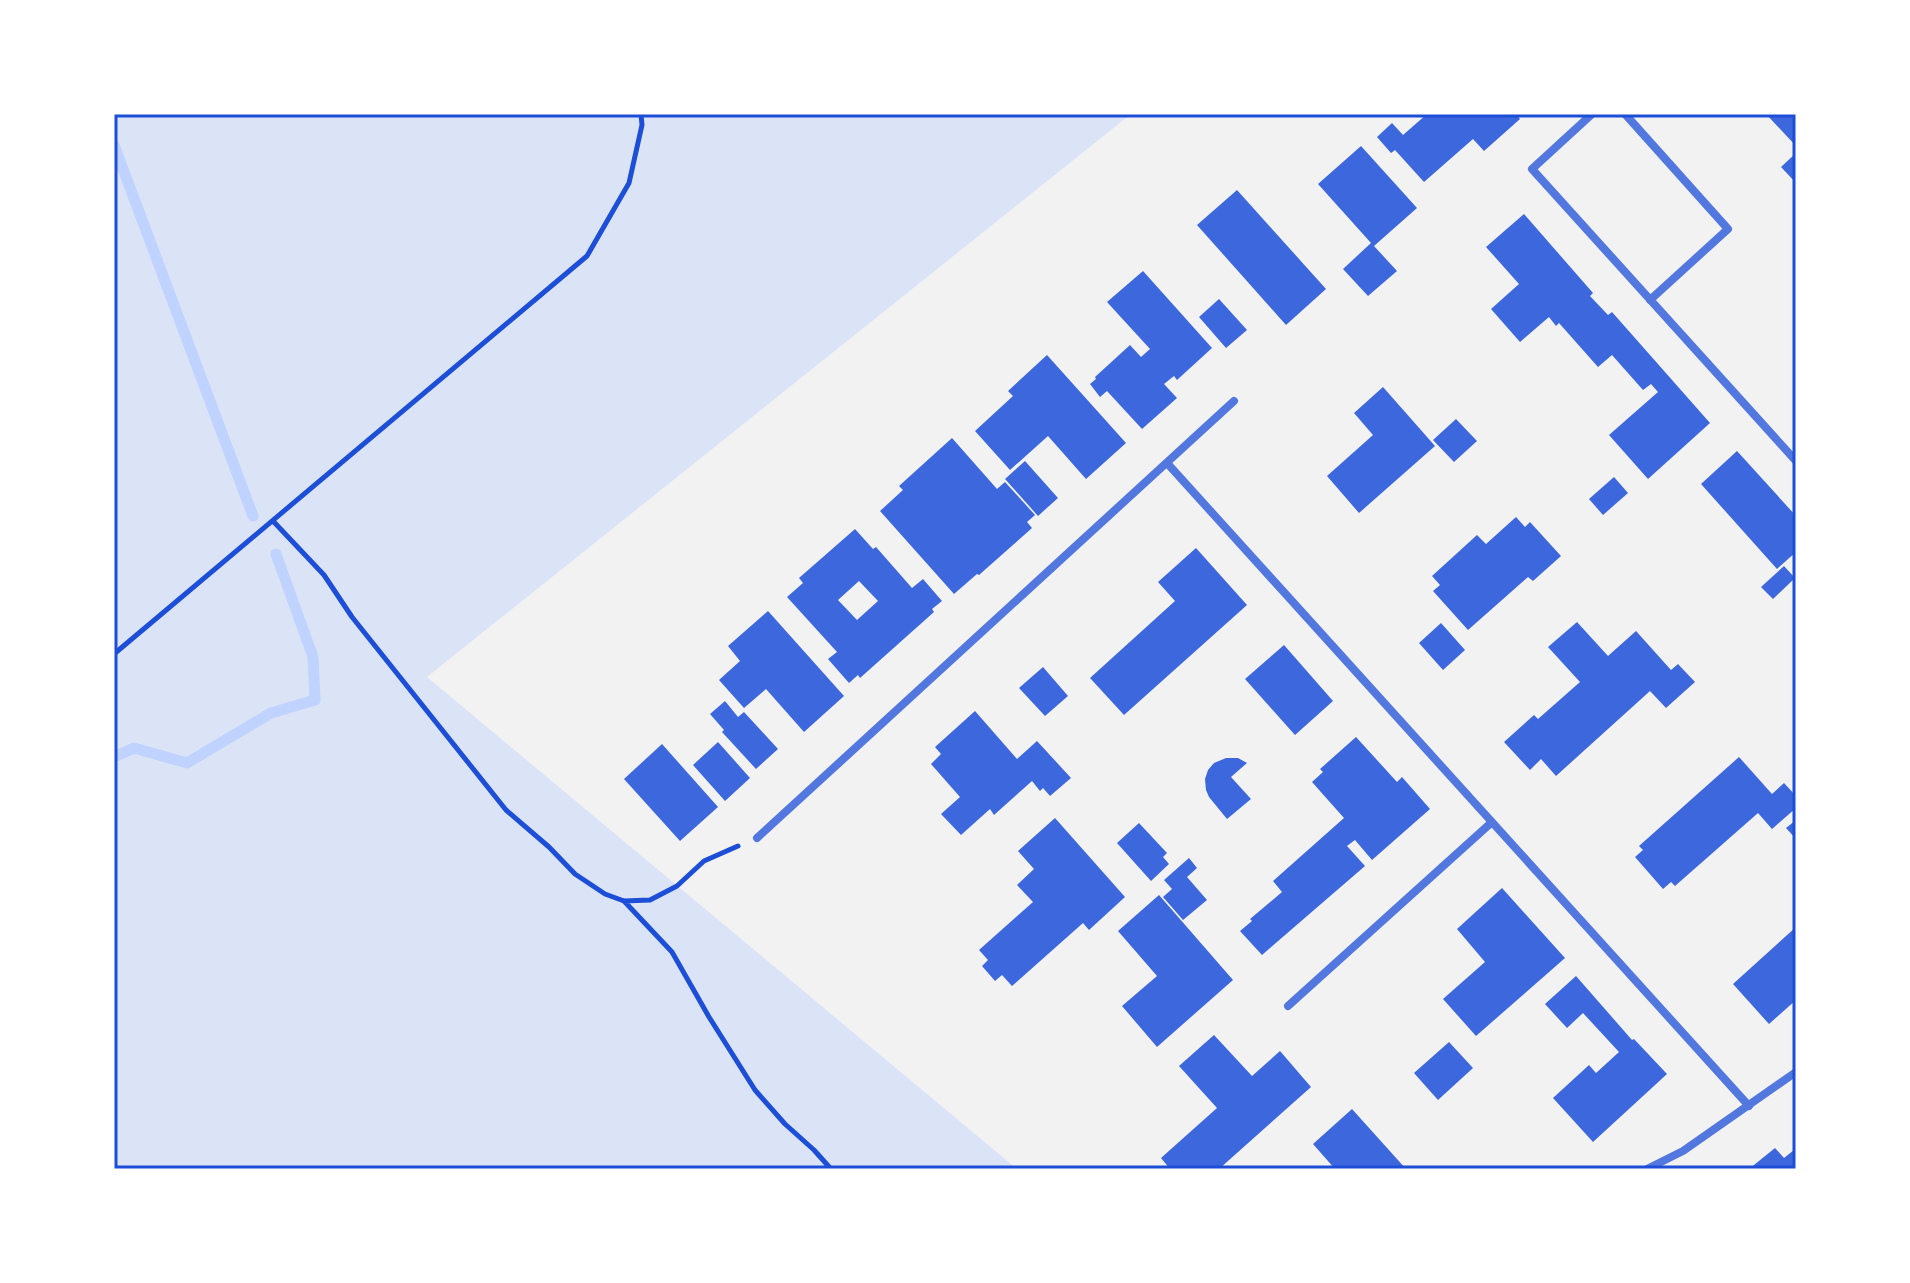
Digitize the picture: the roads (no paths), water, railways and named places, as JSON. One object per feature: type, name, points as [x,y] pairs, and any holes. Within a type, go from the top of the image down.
[{"type":"street","points":[[1592,114],[1532,169],[1796,461]]},
{"type":"street","points":[[1625,114],[1728,229],[1650,300]]},
{"type":"street","points":[[757,838],[1234,401]]},
{"type":"street","points":[[1167,463],[1749,1106]]},
{"type":"street","points":[[1288,1006],[1492,822]]},
{"type":"street","points":[[1647,1169],[1683,1151],[1796,1072]]},
{"type":"waterway","points":[[114,145],[253,516]]},
{"type":"waterway","points":[[114,757],[134,748],[187,763],[271,713],[315,700],[313,657],[276,554]]}]
